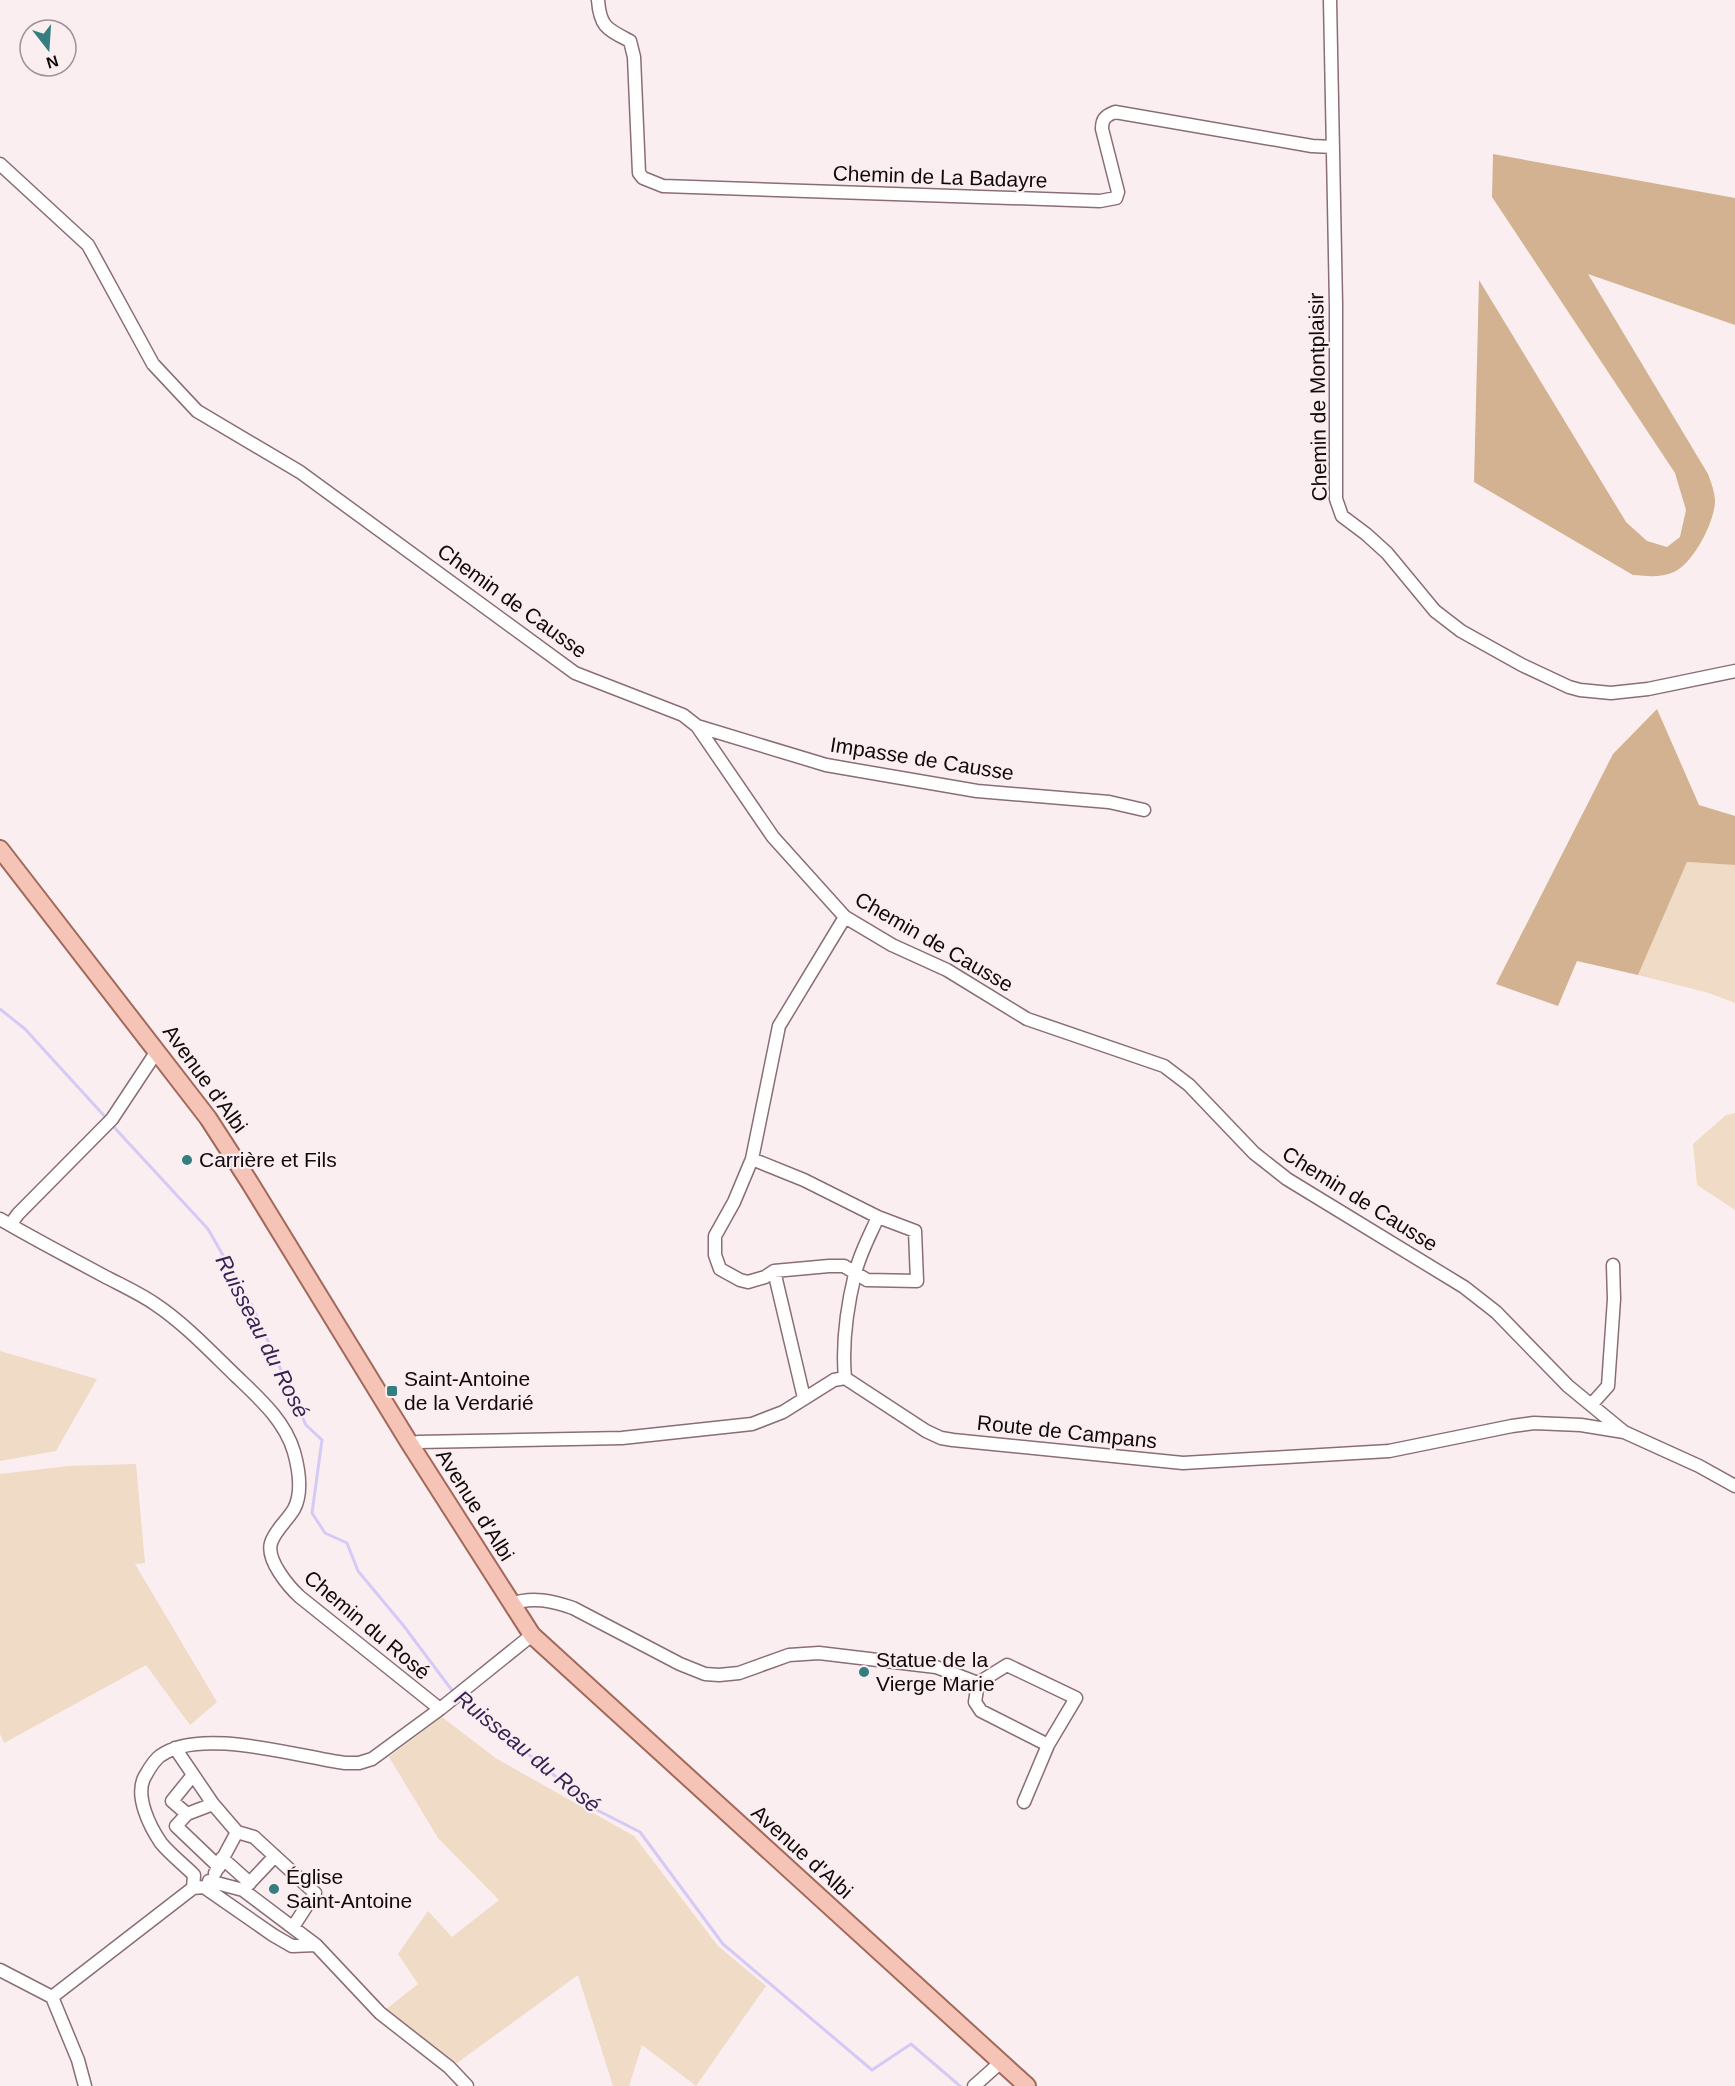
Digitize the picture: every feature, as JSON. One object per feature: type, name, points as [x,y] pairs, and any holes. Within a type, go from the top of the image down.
[{"type":"main road","name":"Avenue d'Albi","points":[[0,849],[208,1118],[250,1182],[410,1444],[532,1635],[1027,2086]]},
{"type":"street","name":"Chemin de La Badayre","points":[[597,0],[599,17],[610,31],[630,41],[634,57],[639,173],[644,178],[663,186],[1100,201],[1116,198],[1118,192],[1102,129],[1102,121],[1106,115],[1115,112],[1312,146],[1333,147]]},
{"type":"street","name":"Chemin de Montplaisir","points":[[1330,0],[1336,305],[1336,499],[1342,516],[1387,553],[1435,611],[1461,631],[1522,665],[1569,687],[1611,693],[1648,689],[1735,671]]},
{"type":"street","name":"Chemin de Causse","points":[[0,164],[88,245],[153,364],[197,411],[300,472],[575,673],[683,715],[697,726],[773,837],[845,917],[892,945],[948,970],[1028,1019],[1164,1066],[1189,1085],[1254,1153],[1287,1179],[1464,1287],[1496,1312],[1568,1386],[1624,1432]]},
{"type":"street","name":"Impasse de Causse","points":[[697,726],[826,765],[977,791],[1109,801],[1144,810]]},
{"type":"street","points":[[752,1159],[804,1180],[878,1217],[915,1231],[917,1281],[867,1280],[843,1266],[774,1271],[758,1280],[748,1282],[720,1269],[715,1255],[715,1236],[734,1202],[752,1159],[779,1026],[845,917]]},
{"type":"street","points":[[5,1222],[18,1214],[110,1121],[157,1051]]},
{"type":"street","points":[[410,1444],[622,1438],[752,1424],[783,1412],[834,1380],[845,1378],[847,1324],[855,1272],[878,1217]]},
{"type":"street","name":"Chemin du Rosé","points":[[5,1222],[154,1303],[207,1348],[257,1396],[281,1425],[294,1451],[298,1472],[298,1499],[270,1544],[275,1564],[282,1576],[300,1597],[440,1709]]},
{"type":"street","points":[[1591,1405],[1608,1386],[1614,1299],[1613,1265]]},
{"type":"street","points":[[774,1271],[804,1398]]},
{"type":"street","name":"Route de Campans","points":[[845,1378],[926,1431],[941,1438],[998,1445],[1183,1463],[1389,1451],[1534,1423],[1588,1426],[1624,1432],[1699,1466],[1735,1486]]},
{"type":"street","points":[[511,1604],[528,1600],[558,1603],[573,1608],[680,1664],[705,1674],[739,1673],[789,1654],[819,1653],[936,1667],[978,1683]]},
{"type":"street","points":[[316,1945],[292,1946],[273,1935],[202,1885],[161,1843],[141,1798],[141,1786],[148,1771],[159,1756],[175,1748],[198,1744],[223,1743],[345,1763],[359,1762],[378,1756],[532,1635]]},
{"type":"street","points":[[1024,1802],[1048,1745],[1076,1698],[1007,1665],[978,1683],[975,1702],[981,1711],[1048,1745]]},
{"type":"street","points":[[175,1748],[213,1804],[237,1832],[254,1837],[315,1893],[293,1927]]},
{"type":"street","points":[[187,1814],[172,1801],[193,1775]]},
{"type":"street","points":[[213,1804],[187,1814],[177,1826],[316,1945],[380,2013],[449,2067],[467,2086]]},
{"type":"street","points":[[52,1996],[202,1885],[221,1863],[237,1832]]},
{"type":"street","points":[[202,1885],[247,1886],[275,1856]]},
{"type":"street","points":[[0,1970],[52,1996],[86,2086]]},
{"type":"street","points":[[974,2086],[1000,2062]]},
{"type":"shaded area","points":[[1493,154],[1735,198],[1735,325],[1588,274],[1708,474],[1713,488],[1714,509],[1702,541],[1688,560],[1674,572],[1659,576],[1633,575],[1474,482],[1479,280],[1626,522],[1647,541],[1667,547],[1680,537],[1686,510],[1675,473],[1492,197]]},
{"type":"shaded area","points":[[1657,709],[1699,805],[1735,816],[1735,865],[1687,862],[1638,975],[1577,961],[1558,1006],[1496,984],[1613,754]]},
{"type":"shaded area","points":[[1687,862],[1735,865],[1735,1003],[1709,993],[1638,975]]},
{"type":"shaded area","points":[[1735,1113],[1735,1210],[1697,1185],[1693,1144],[1726,1115]]},
{"type":"shaded area","points":[[0,1351],[97,1379],[56,1451],[0,1461]]},
{"type":"shaded area","points":[[136,1464],[145,1563],[135,1564],[217,1702],[190,1725],[146,1665],[4,1743],[0,1734],[0,1474],[68,1466]]},
{"type":"shaded area","points":[[442,1717],[497,1759],[634,1836],[718,1946],[766,1986],[696,2086],[642,2045],[629,2086],[613,2086],[578,1975],[457,2063],[385,2010],[418,1984],[398,1954],[428,1911],[452,1937],[499,1900],[438,1838],[389,1757]]},
{"type":"waterway","name":"Ruisseau du Rosé","points":[[0,1009],[25,1029],[108,1120]]},
{"type":"waterway","name":"Ruisseau du Rosé","points":[[112,1125],[208,1229],[252,1306],[306,1425],[322,1440],[312,1513],[325,1533],[347,1543],[358,1571],[403,1625],[454,1693]]},
{"type":"waterway","name":"Ruisseau du Rosé","points":[[459,1697],[595,1809],[640,1832],[723,1944],[872,2070],[911,2044],[960,2086]]},
{"type":"place","name":"Carrière et Fils","points":[[187,1160]]},
{"type":"place","name":"Saint-Antoine de la Verdarié","points":[[392,1391]]},
{"type":"place","name":"Statue de la Vierge Marie","points":[[864,1672]]},
{"type":"place","name":"Église Saint-Antoine","points":[[274,1889]]}]
